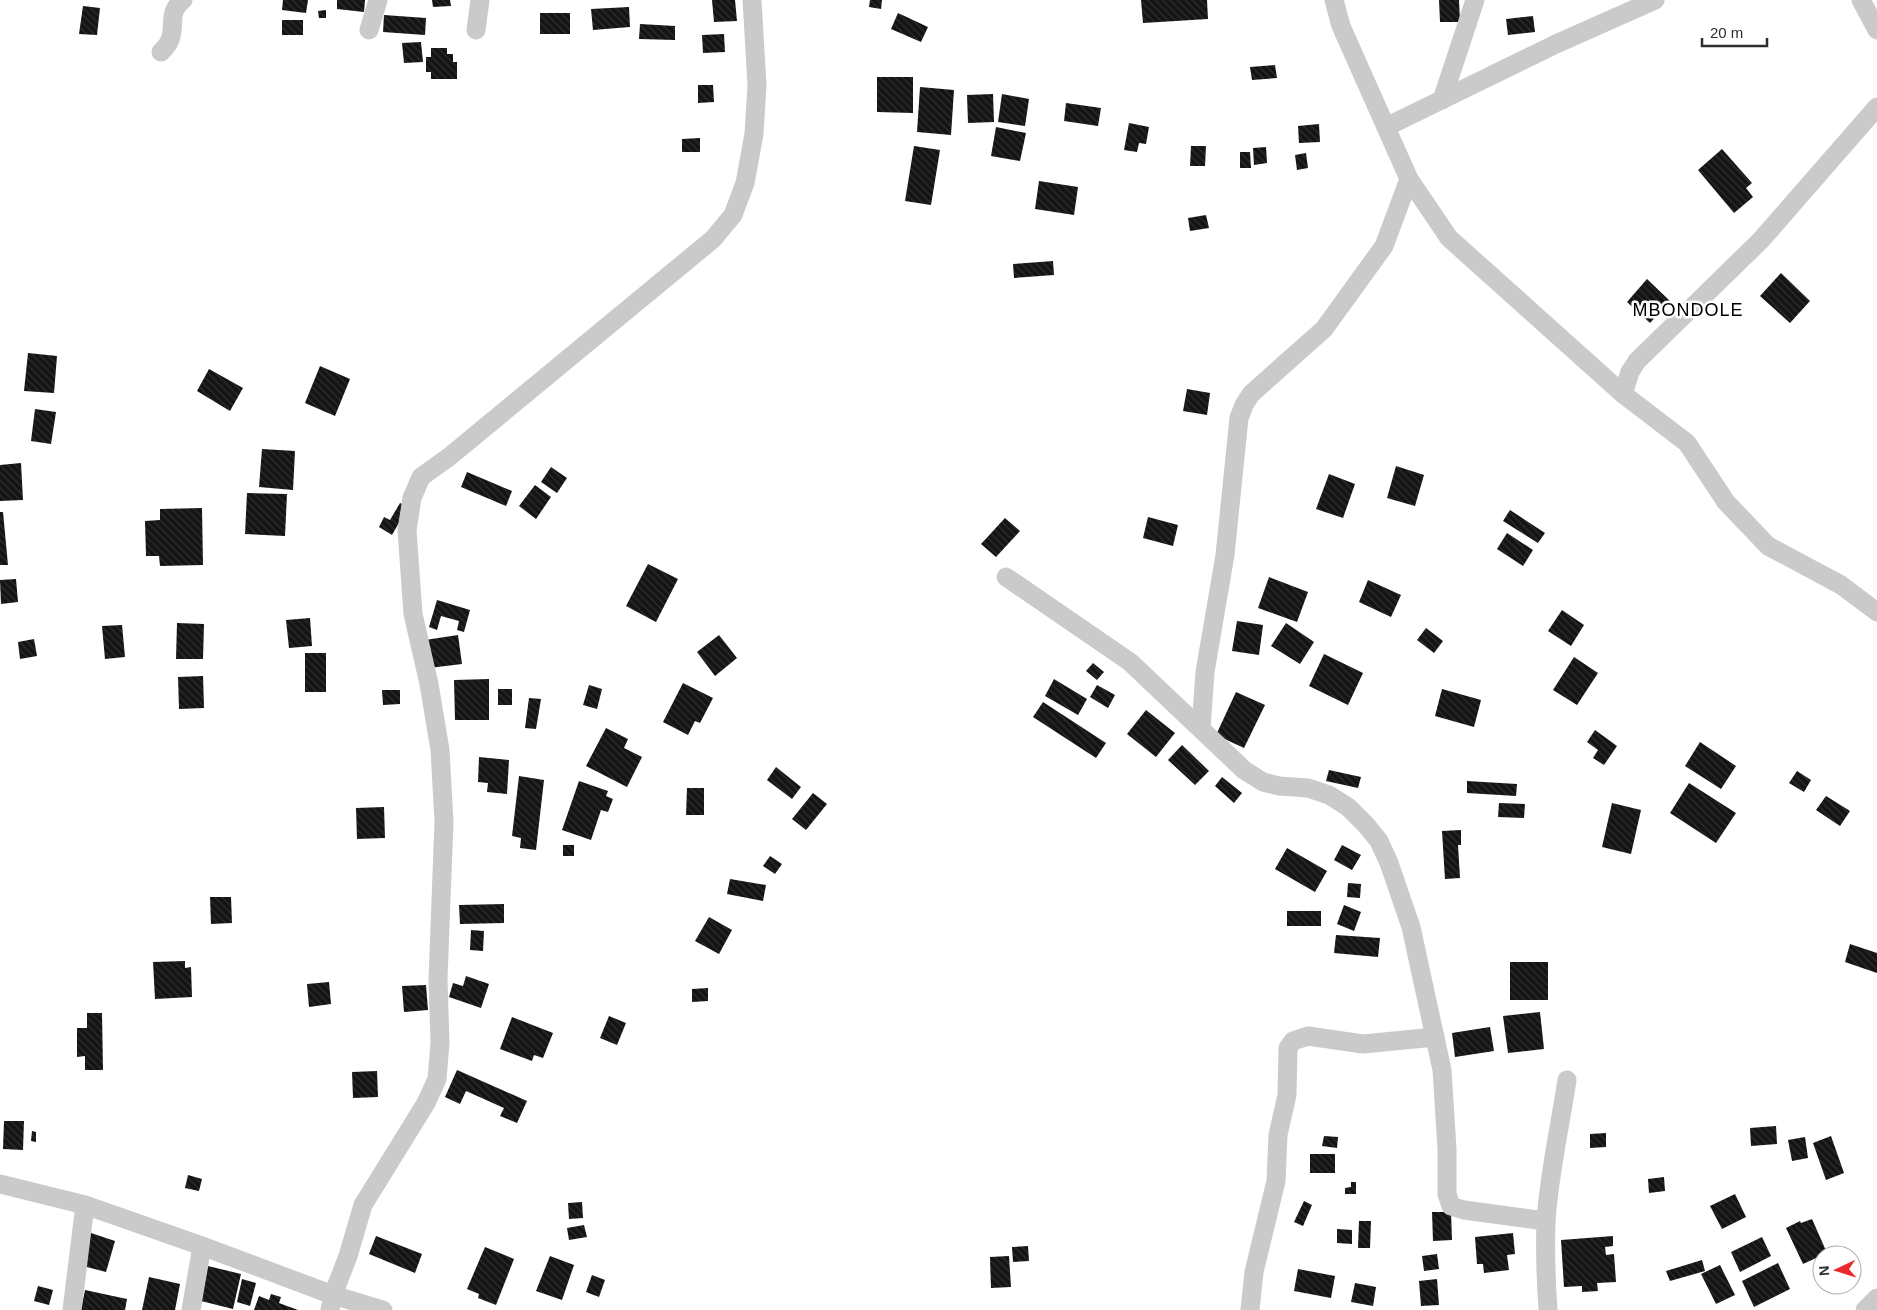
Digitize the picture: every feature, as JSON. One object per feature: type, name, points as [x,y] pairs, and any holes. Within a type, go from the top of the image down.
[{"type":"street","points":[[161,52],[170,41],[176,5],[183,0]]},
{"type":"street","points":[[370,30],[378,0]]},
{"type":"street","points":[[476,30],[480,0]]},
{"type":"street","points":[[331,1303],[348,1256],[363,1205],[426,1103],[437,1079],[440,1043],[438,979],[444,822],[440,750],[413,614],[407,530],[412,498],[421,477],[713,239],[733,215],[745,183],[754,134],[757,85],[752,0]]},
{"type":"street","points":[[1334,0],[1341,26],[1409,180],[1449,238],[1623,394],[1687,442],[1726,502],[1768,546],[1841,585],[1877,612]]},
{"type":"street","points":[[1442,100],[1474,0]]},
{"type":"street","points":[[1386,126],[1556,44],[1655,0]]},
{"type":"street","points":[[1861,0],[1877,30]]},
{"type":"street","points":[[1623,394],[1630,372],[1638,361],[1761,240],[1877,107]]},
{"type":"street","points":[[1201,728],[1205,672],[1225,555],[1239,418],[1251,394],[1324,329],[1384,246],[1409,180]]},
{"type":"street","points":[[1006,576],[1130,662],[1244,770],[1263,782],[1279,786],[1308,788],[1329,795],[1348,807],[1367,826],[1378,841],[1389,863],[1411,927],[1442,1070],[1445,1095],[1447,1194],[1451,1206],[1464,1210],[1546,1221]]},
{"type":"street","points":[[1250,1310],[1254,1272],[1276,1181],[1278,1135],[1287,1095],[1288,1048],[1293,1041],[1308,1036],[1363,1044],[1434,1037]]},
{"type":"street","points":[[1548,1310],[1546,1221],[1567,1080]]},
{"type":"street","points":[[0,1184],[85,1205],[202,1246],[331,1303],[383,1310]]},
{"type":"street","points":[[72,1310],[85,1205]]},
{"type":"street","points":[[191,1310],[202,1246]]},
{"type":"street","points":[[1865,1310],[1877,1298]]},
{"type":"building","points":[[283,0],[308,0],[306,13],[282,10]]},
{"type":"building","points":[[337,0],[365,0],[364,12],[337,9]]},
{"type":"building","points":[[432,0],[450,0],[451,6],[433,7]]},
{"type":"building","points":[[712,0],[735,0],[737,21],[714,22]]},
{"type":"building","points":[[870,0],[882,0],[881,9],[869,7]]},
{"type":"building","points":[[1141,0],[1207,0],[1208,19],[1143,23]]},
{"type":"building","points":[[1439,0],[1459,0],[1460,22],[1440,22]]},
{"type":"building","points":[[83,6],[100,8],[97,35],[79,34]]},
{"type":"building","points":[[629,7],[630,27],[593,30],[591,9]]},
{"type":"building","points":[[326,10],[326,18],[319,18],[318,11]]},
{"type":"building","points":[[540,13],[570,13],[570,34],[540,34]]},
{"type":"building","points":[[898,13],[928,27],[921,42],[891,29]]},
{"type":"building","points":[[384,15],[426,18],[425,35],[383,32]]},
{"type":"building","points":[[1533,16],[1535,32],[1508,35],[1506,19]]},
{"type":"building","points":[[282,20],[303,20],[303,35],[282,35]]},
{"type":"building","points":[[640,24],[675,26],[675,40],[639,39]]},
{"type":"building","points":[[724,34],[725,52],[703,53],[702,35]]},
{"type":"building","points":[[421,42],[423,62],[404,63],[402,43]]},
{"type":"building","points":[[431,48],[447,48],[447,54],[453,54],[453,62],[457,62],[457,79],[431,79],[431,72],[426,72],[426,57],[431,57]]},
{"type":"building","points":[[1275,65],[1277,78],[1252,80],[1250,67]]},
{"type":"building","points":[[877,77],[913,77],[913,113],[877,112]]},
{"type":"building","points":[[698,85],[713,85],[714,102],[698,103]]},
{"type":"building","points":[[920,87],[954,90],[951,135],[917,132]]},
{"type":"building","points":[[993,94],[994,122],[968,123],[967,95]]},
{"type":"building","points":[[1002,94],[1029,99],[1025,126],[998,122]]},
{"type":"building","points":[[1066,103],[1101,108],[1098,126],[1064,121]]},
{"type":"building","points":[[1129,123],[1149,127],[1146,144],[1139,143],[1137,152],[1124,150]]},
{"type":"building","points":[[1319,124],[1320,142],[1299,143],[1298,126]]},
{"type":"building","points":[[996,127],[1026,133],[1020,161],[991,156]]},
{"type":"building","points":[[700,138],[700,152],[682,152],[682,139]]},
{"type":"building","points":[[914,146],[940,150],[931,205],[905,201]]},
{"type":"building","points":[[1191,146],[1206,146],[1205,166],[1190,166]]},
{"type":"building","points":[[1266,147],[1267,163],[1254,165],[1253,148]]},
{"type":"building","points":[[1722,149],[1752,183],[1746,188],[1753,197],[1734,213],[1698,170]]},
{"type":"building","points":[[1240,152],[1250,152],[1251,168],[1240,168]]},
{"type":"building","points":[[1306,153],[1308,168],[1297,170],[1295,155]]},
{"type":"building","points":[[1039,181],[1078,187],[1074,215],[1035,209]]},
{"type":"building","points":[[1206,215],[1209,228],[1190,231],[1188,218]]},
{"type":"building","points":[[1053,261],[1054,275],[1014,278],[1013,264]]},
{"type":"building","points":[[1781,273],[1810,301],[1790,323],[1760,296]]},
{"type":"building","points":[[1647,279],[1670,301],[1650,323],[1627,302]]},
{"type":"building","points":[[28,353],[57,356],[54,393],[24,391]]},
{"type":"building","points":[[320,366],[350,379],[335,416],[305,403]]},
{"type":"building","points":[[209,369],[243,388],[230,411],[197,391]]},
{"type":"building","points":[[1187,389],[1210,393],[1207,415],[1183,411]]},
{"type":"building","points":[[35,409],[56,412],[51,444],[31,441]]},
{"type":"building","points":[[262,449],[295,451],[293,490],[259,487]]},
{"type":"building","points":[[21,463],[23,500],[0,501],[0,465]]},
{"type":"building","points":[[1396,466],[1424,475],[1415,506],[1387,498]]},
{"type":"building","points":[[551,467],[567,478],[557,493],[541,482]]},
{"type":"building","points":[[467,472],[512,491],[506,506],[461,487]]},
{"type":"building","points":[[1329,474],[1355,484],[1343,518],[1316,509]]},
{"type":"building","points":[[535,485],[551,497],[536,519],[519,506]]},
{"type":"building","points":[[247,493],[287,494],[285,536],[245,534]]},
{"type":"building","points":[[400,503],[408,507],[392,535],[379,527],[384,517],[390,520]]},
{"type":"building","points":[[202,508],[203,565],[160,566],[159,556],[146,556],[145,521],[160,520],[160,509]]},
{"type":"building","points":[[1510,510],[1545,533],[1538,543],[1503,521]]},
{"type":"building","points":[[0,512],[3,512],[8,565],[0,565]]},
{"type":"building","points":[[1148,517],[1178,525],[1173,546],[1143,538]]},
{"type":"building","points":[[1005,518],[1020,531],[996,557],[981,544]]},
{"type":"building","points":[[1507,533],[1533,550],[1523,566],[1497,549]]},
{"type":"building","points":[[648,564],[678,579],[656,622],[626,606]]},
{"type":"building","points":[[1269,577],[1308,592],[1297,622],[1258,608]]},
{"type":"building","points":[[16,579],[18,602],[1,604],[0,580]]},
{"type":"building","points":[[1368,580],[1401,595],[1391,617],[1359,602]]},
{"type":"building","points":[[437,600],[470,610],[464,632],[457,630],[459,621],[441,616],[437,630],[429,627]]},
{"type":"building","points":[[1562,610],[1584,625],[1571,646],[1548,631]]},
{"type":"building","points":[[310,618],[312,646],[289,648],[286,620]]},
{"type":"building","points":[[1237,621],[1263,625],[1259,655],[1232,651]]},
{"type":"building","points":[[177,623],[204,624],[203,659],[176,659]]},
{"type":"building","points":[[1286,623],[1314,642],[1300,664],[1271,646]]},
{"type":"building","points":[[122,625],[125,657],[105,659],[102,626]]},
{"type":"building","points":[[1426,628],[1443,641],[1434,653],[1417,640]]},
{"type":"building","points":[[458,635],[462,664],[429,668],[425,640]]},
{"type":"building","points":[[719,635],[737,658],[715,676],[697,652]]},
{"type":"building","points":[[34,639],[37,656],[20,659],[18,642]]},
{"type":"building","points":[[305,653],[326,653],[326,692],[305,692]]},
{"type":"building","points":[[1324,654],[1363,673],[1348,705],[1309,686]]},
{"type":"building","points":[[1574,657],[1598,673],[1577,705],[1553,690]]},
{"type":"building","points":[[1093,663],[1104,672],[1097,680],[1086,671]]},
{"type":"building","points":[[203,676],[204,708],[179,709],[178,677]]},
{"type":"building","points":[[489,679],[489,720],[455,720],[454,680]]},
{"type":"building","points":[[1054,679],[1087,699],[1078,715],[1045,696]]},
{"type":"building","points":[[683,683],[713,698],[700,723],[695,721],[688,735],[663,722]]},
{"type":"building","points":[[589,685],[602,689],[597,709],[583,705]]},
{"type":"building","points":[[1097,685],[1115,695],[1108,708],[1090,697]]},
{"type":"building","points":[[498,689],[512,689],[512,705],[498,705]]},
{"type":"building","points":[[1442,689],[1481,700],[1474,727],[1435,716]]},
{"type":"building","points":[[382,690],[400,690],[400,704],[383,705]]},
{"type":"building","points":[[1236,692],[1265,705],[1244,748],[1216,735]]},
{"type":"building","points":[[529,698],[541,699],[536,729],[525,728]]},
{"type":"building","points":[[1043,702],[1106,743],[1096,758],[1033,717]]},
{"type":"building","points":[[1146,710],[1175,733],[1156,757],[1127,734]]},
{"type":"building","points":[[606,728],[628,739],[624,748],[642,757],[627,787],[586,766]]},
{"type":"building","points":[[1595,730],[1617,746],[1604,765],[1593,758],[1598,750],[1587,742]]},
{"type":"building","points":[[1700,742],[1736,766],[1721,789],[1685,766]]},
{"type":"building","points":[[1182,745],[1209,771],[1195,785],[1168,760]]},
{"type":"building","points":[[479,757],[509,760],[507,794],[487,792],[488,783],[478,782]]},
{"type":"building","points":[[776,767],[801,787],[792,799],[767,780]]},
{"type":"building","points":[[1329,770],[1361,777],[1358,788],[1326,781]]},
{"type":"building","points":[[1797,771],[1811,780],[1804,792],[1789,783]]},
{"type":"building","points":[[519,776],[544,780],[536,850],[520,848],[521,838],[512,836]]},
{"type":"building","points":[[1222,777],[1242,793],[1234,803],[1215,786]]},
{"type":"building","points":[[579,781],[608,791],[606,796],[613,799],[608,812],[601,810],[591,840],[562,830]]},
{"type":"building","points":[[1467,781],[1517,784],[1516,796],[1467,793]]},
{"type":"building","points":[[1689,783],[1736,813],[1716,843],[1670,813]]},
{"type":"building","points":[[687,788],[704,788],[704,815],[686,815]]},
{"type":"building","points":[[813,793],[827,804],[806,830],[792,819]]},
{"type":"building","points":[[1826,796],[1850,811],[1840,826],[1816,810]]},
{"type":"building","points":[[1499,803],[1525,804],[1524,818],[1498,817]]},
{"type":"building","points":[[1612,803],[1641,810],[1631,854],[1602,847]]},
{"type":"building","points":[[384,807],[385,838],[357,839],[356,808]]},
{"type":"building","points":[[1461,830],[1461,845],[1458,845],[1460,878],[1445,879],[1442,831]]},
{"type":"building","points":[[563,845],[574,845],[574,856],[563,856]]},
{"type":"building","points":[[1342,845],[1361,855],[1352,870],[1334,860]]},
{"type":"building","points":[[1287,848],[1327,871],[1315,892],[1275,869]]},
{"type":"building","points":[[770,856],[782,864],[775,874],[763,866]]},
{"type":"building","points":[[730,879],[766,885],[763,901],[727,894]]},
{"type":"building","points":[[1348,883],[1361,884],[1360,898],[1347,897]]},
{"type":"building","points":[[210,897],[231,897],[232,923],[211,924]]},
{"type":"building","points":[[504,904],[504,923],[460,924],[459,905]]},
{"type":"building","points":[[1344,905],[1361,912],[1354,931],[1337,924]]},
{"type":"building","points":[[1287,911],[1321,911],[1321,926],[1287,926]]},
{"type":"building","points":[[709,917],[732,930],[719,954],[695,941]]},
{"type":"building","points":[[471,930],[484,931],[483,951],[470,950]]},
{"type":"building","points":[[1336,935],[1380,938],[1378,957],[1334,953]]},
{"type":"building","points":[[1850,944],[1877,953],[1877,973],[1845,962]]},
{"type":"building","points":[[185,961],[185,968],[191,967],[192,997],[155,999],[153,962]]},
{"type":"building","points":[[1510,962],[1548,962],[1548,1000],[1510,1000]]},
{"type":"building","points":[[466,976],[489,984],[481,1008],[449,997],[453,983],[463,986]]},
{"type":"building","points":[[329,982],[331,1004],[309,1007],[307,984]]},
{"type":"building","points":[[426,985],[428,1010],[404,1012],[402,986]]},
{"type":"building","points":[[708,988],[708,1001],[692,1002],[692,989]]},
{"type":"building","points":[[1540,1012],[1544,1049],[1508,1053],[1503,1016]]},
{"type":"building","points":[[87,1013],[102,1013],[103,1070],[85,1070],[85,1056],[77,1057],[77,1028],[87,1028]]},
{"type":"building","points":[[609,1016],[626,1023],[617,1045],[600,1038]]},
{"type":"building","points":[[512,1017],[553,1033],[543,1058],[534,1055],[532,1061],[500,1049]]},
{"type":"building","points":[[1490,1027],[1494,1051],[1455,1057],[1452,1033]]},
{"type":"building","points":[[457,1070],[527,1101],[517,1123],[500,1116],[504,1108],[466,1091],[460,1104],[445,1097]]},
{"type":"building","points":[[377,1071],[378,1097],[353,1098],[352,1072]]},
{"type":"building","points":[[4,1121],[24,1121],[23,1150],[3,1149]]},
{"type":"building","points":[[1776,1126],[1777,1144],[1751,1146],[1750,1128]]},
{"type":"building","points":[[32,1131],[36,1132],[36,1142],[31,1141]]},
{"type":"building","points":[[1606,1133],[1606,1147],[1590,1148],[1590,1134]]},
{"type":"building","points":[[1324,1136],[1338,1137],[1337,1148],[1322,1146]]},
{"type":"building","points":[[1831,1136],[1844,1173],[1826,1180],[1813,1143]]},
{"type":"building","points":[[1805,1137],[1808,1158],[1792,1161],[1788,1140]]},
{"type":"building","points":[[1310,1154],[1335,1154],[1335,1173],[1310,1173]]},
{"type":"building","points":[[188,1175],[202,1179],[199,1191],[185,1188]]},
{"type":"building","points":[[1664,1177],[1665,1191],[1649,1193],[1648,1179]]},
{"type":"building","points":[[1351,1182],[1356,1182],[1356,1194],[1345,1194],[1345,1188],[1351,1187]]},
{"type":"building","points":[[1735,1194],[1746,1217],[1722,1229],[1710,1206]]},
{"type":"building","points":[[1304,1201],[1312,1205],[1303,1226],[1294,1222]]},
{"type":"building","points":[[582,1202],[583,1218],[569,1219],[568,1203]]},
{"type":"building","points":[[1432,1212],[1451,1212],[1452,1240],[1433,1241]]},
{"type":"building","points":[[1812,1219],[1823,1245],[1812,1245],[1812,1260],[1803,1264],[1786,1228],[1800,1221],[1801,1223]]},
{"type":"building","points":[[1359,1221],[1371,1221],[1370,1248],[1358,1248]]},
{"type":"building","points":[[584,1225],[587,1237],[569,1240],[567,1228]]},
{"type":"building","points":[[1337,1229],[1352,1230],[1352,1244],[1337,1243]]},
{"type":"building","points":[[91,1233],[115,1241],[106,1272],[83,1266]]},
{"type":"building","points":[[1513,1233],[1515,1254],[1507,1255],[1509,1270],[1484,1273],[1483,1264],[1477,1264],[1475,1237]]},
{"type":"building","points":[[376,1236],[422,1254],[415,1273],[369,1254]]},
{"type":"building","points":[[1613,1236],[1613,1246],[1605,1247],[1606,1255],[1614,1254],[1616,1282],[1597,1283],[1598,1291],[1582,1292],[1582,1286],[1564,1287],[1561,1240]]},
{"type":"building","points":[[1762,1237],[1771,1256],[1740,1272],[1731,1252]]},
{"type":"building","points":[[1028,1246],[1029,1261],[1013,1262],[1012,1247]]},
{"type":"building","points":[[485,1247],[514,1259],[496,1305],[478,1298],[479,1294],[467,1289]]},
{"type":"building","points":[[1437,1254],[1439,1269],[1424,1271],[1422,1256]]},
{"type":"building","points":[[550,1256],[574,1265],[562,1300],[536,1291]]},
{"type":"building","points":[[1009,1256],[1011,1287],[991,1288],[990,1257]]},
{"type":"building","points":[[1702,1260],[1705,1271],[1670,1281],[1666,1271]]},
{"type":"building","points":[[1778,1263],[1790,1289],[1754,1307],[1742,1281]]},
{"type":"building","points":[[1720,1265],[1735,1295],[1716,1304],[1701,1274]]},
{"type":"building","points":[[208,1266],[241,1274],[233,1309],[201,1301]]},
{"type":"building","points":[[1298,1269],[1335,1276],[1331,1298],[1294,1291]]},
{"type":"building","points":[[592,1275],[605,1280],[599,1297],[586,1292]]},
{"type":"building","points":[[149,1277],[180,1284],[175,1310],[142,1310]]},
{"type":"building","points":[[242,1279],[256,1283],[250,1306],[237,1302]]},
{"type":"building","points":[[1437,1279],[1439,1305],[1421,1306],[1419,1281]]},
{"type":"building","points":[[1355,1283],[1376,1287],[1373,1306],[1351,1302]]},
{"type":"building","points":[[38,1286],[53,1290],[49,1305],[34,1301]]},
{"type":"building","points":[[85,1290],[127,1299],[125,1310],[81,1310]]},
{"type":"building","points":[[271,1294],[281,1297],[279,1303],[298,1310],[254,1310],[259,1296],[269,1300]]},
{"type":"district","name":"MBONDOLE","points":[[1688,310]]}]
